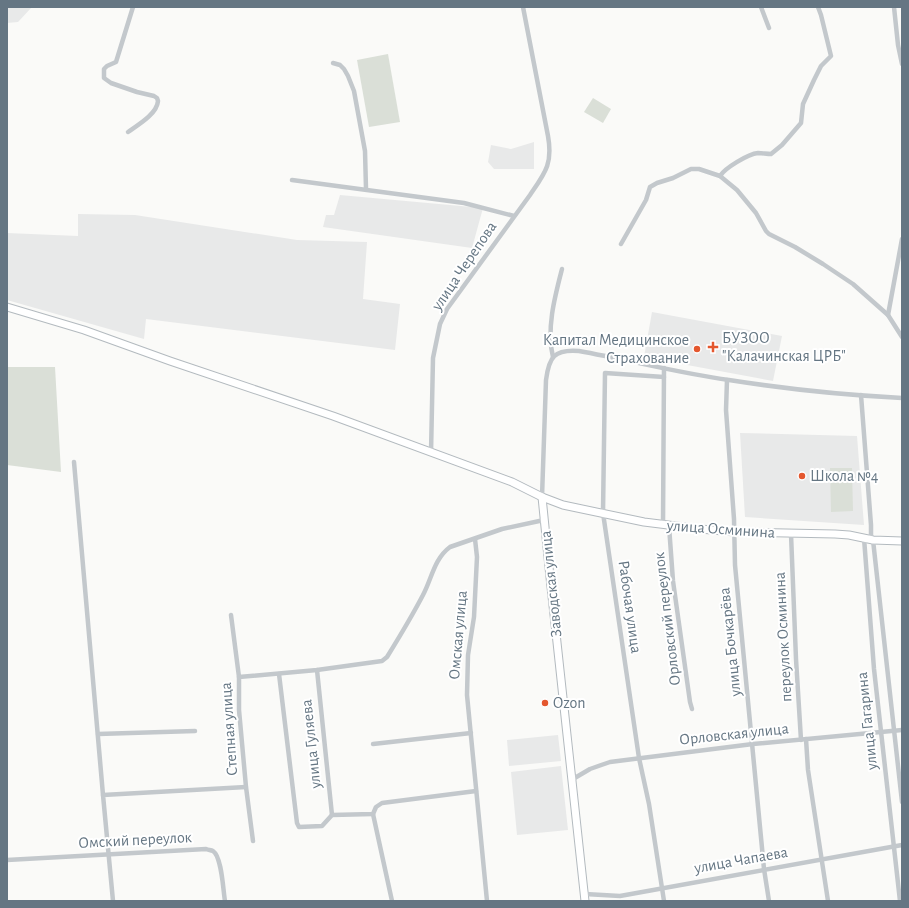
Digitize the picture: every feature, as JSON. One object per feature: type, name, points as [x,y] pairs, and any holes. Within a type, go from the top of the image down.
[{"type":"street","points":[[128,132],[150,115],[156,108],[158,102],[157,98],[154,96],[137,92],[110,82],[104,78],[104,69],[116,62],[133,7]]},
{"type":"street","name":"улица Черепова","points":[[431,453],[433,358],[440,324],[447,309],[542,177],[549,162],[550,154],[548,136],[523,7]]},
{"type":"street","points":[[762,7],[769,28]]},
{"type":"street","points":[[720,176],[722,172],[738,162],[757,153],[771,154],[782,145],[801,123],[803,104],[821,66],[830,56],[818,7]]},
{"type":"street","points":[[894,7],[898,45],[902,64]]},
{"type":"street","points":[[333,63],[340,65],[344,69],[354,91],[365,151],[366,189]]},
{"type":"street","points":[[621,244],[646,200],[648,190],[653,184],[673,178],[691,169],[699,169],[720,176],[737,190],[756,213],[769,234],[823,264],[853,284],[888,315],[902,337]]},
{"type":"street","name":"улица Черепова","points":[[292,180],[464,203],[514,216]]},
{"type":"street","points":[[888,315],[902,239]]},
{"type":"street","name":"Заводская улица","points":[[562,269],[552,315],[550,340],[552,357],[549,362],[546,380],[542,497],[585,898]]},
{"type":"street","name":"улица Осминина","points":[[7,307],[84,330],[332,416],[512,482],[542,497],[563,505],[666,525],[734,532],[835,534],[869,539],[902,541]]},
{"type":"street","points":[[552,357],[560,352],[568,350],[579,351],[727,380],[770,386],[902,398]]},
{"type":"street","name":"Орловский переулок","points":[[664,368],[666,525],[692,709]]},
{"type":"street","name":"Рабочая улица","points":[[664,377],[605,373],[603,513],[639,758],[649,804],[664,901]]},
{"type":"street","name":"улица Бочкарёва","points":[[727,380],[726,410],[735,565],[764,869],[769,901]]},
{"type":"street","name":"улица Гагарина","points":[[861,395],[871,525],[869,539],[874,662],[900,901]]},
{"type":"street","points":[[74,462],[113,901]]},
{"type":"street","points":[[239,677],[317,670],[382,661],[387,657],[423,596],[431,579],[434,568],[442,553],[450,547],[502,529],[544,520]]},
{"type":"street","name":"переулок Осминина","points":[[791,534],[803,739],[828,901]]},
{"type":"street","name":"Омская улица","points":[[475,539],[477,557],[474,617],[468,655],[467,695],[487,901]]},
{"type":"street","name":"улица Гагарина","points":[[869,539],[902,802]]},
{"type":"street","name":"Степная улица","points":[[231,615],[239,677],[239,710],[246,787],[253,841]]},
{"type":"street","name":"улица Гуляева","points":[[317,670],[332,815]]},
{"type":"street","points":[[279,674],[298,823],[300,827],[322,826],[332,815],[373,814]]},
{"type":"street","name":"Орловская улица","points":[[572,779],[590,769],[610,762],[753,744],[902,730]]},
{"type":"street","points":[[98,734],[195,731]]},
{"type":"street","points":[[373,744],[471,733]]},
{"type":"street","points":[[103,795],[246,787]]},
{"type":"street","points":[[392,901],[373,814],[376,807],[382,803],[476,792]]},
{"type":"street","name":"улица Чапаева","points":[[585,898],[620,896],[662,887],[902,845]]},
{"type":"street","name":"Омский переулок","points":[[7,860],[206,849],[213,851],[220,862],[225,901]]},
{"type":"shaded area","points":[[7,7],[32,7],[18,22],[7,23]]},
{"type":"shaded area","points":[[388,54],[400,122],[369,127],[357,60]]},
{"type":"shaded area","points":[[593,98],[611,109],[603,123],[584,112]]},
{"type":"shaded area","points":[[534,142],[534,169],[494,169],[488,162],[491,145],[511,149]]},
{"type":"shaded area","points":[[340,195],[483,208],[472,248],[323,227],[326,215],[334,215]]},
{"type":"shaded area","points":[[78,214],[135,215],[297,240],[367,242],[363,299],[400,304],[395,350],[146,319],[144,339],[7,300],[7,233],[78,236]]},
{"type":"shaded area","name":"БУЗОО \"Калачинская ЦРБ\"","points":[[652,312],[782,336],[773,381],[644,357]]},
{"type":"shaded area","points":[[7,360],[8,367],[55,367],[61,472],[7,465]]},
{"type":"shaded area","name":"Школа №4","points":[[740,433],[857,436],[864,525],[745,517]]},
{"type":"shaded area","points":[[830,468],[852,468],[853,511],[831,512]]},
{"type":"shaded area","points":[[558,735],[561,761],[509,766],[507,740]]},
{"type":"shaded area","points":[[561,766],[568,830],[517,835],[511,772]]},
{"type":"place","name":"БУЗОО \"Калачинская ЦРБ\"","points":[[713,347]]},
{"type":"place","name":"Капитал Медицинское Страхование","points":[[697,349]]},
{"type":"place","name":"Школа №4","points":[[802,476]]},
{"type":"place","name":"Ozon","points":[[545,703]]}]
